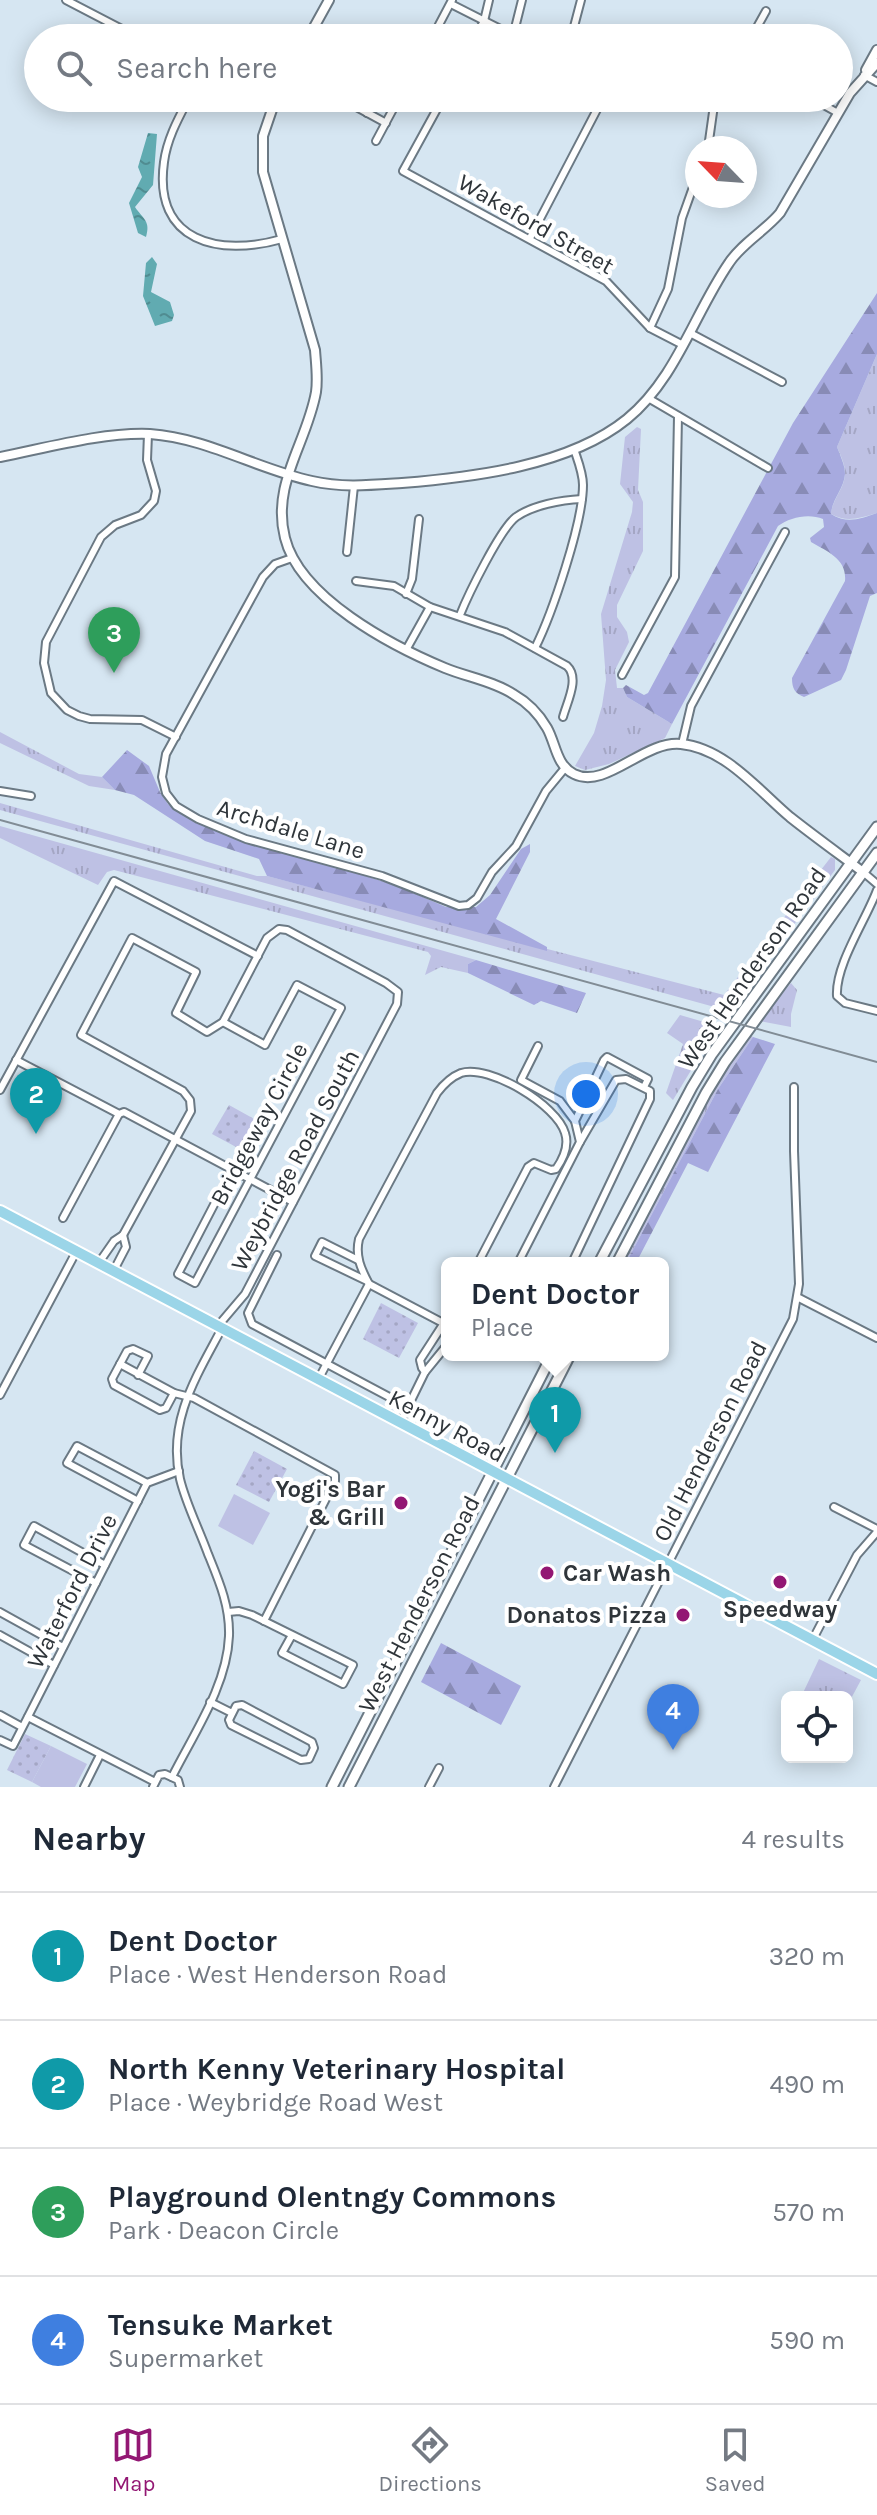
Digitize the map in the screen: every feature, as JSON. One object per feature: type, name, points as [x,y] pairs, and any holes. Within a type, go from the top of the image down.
[{"type":"main road","name":"West Henderson Road","points":[[602,1257],[712,1054],[877,827]]},
{"type":"main road","name":"West Henderson Road","points":[[620,1257],[719,1072],[877,853]]},
{"type":"main road","name":"Kenny Road","points":[[0,1211],[877,1674]]},
{"type":"main road","name":"West Henderson Road","points":[[332,1787],[549,1361]]},
{"type":"main road","name":"West Henderson Road","points":[[349,1787],[567,1361]]},
{"type":"street","points":[[66,0],[112,24]]},
{"type":"street","points":[[316,24],[329,0]]},
{"type":"street","points":[[482,24],[489,0]]},
{"type":"street","points":[[517,24],[522,0]]},
{"type":"street","points":[[575,24],[581,0]]},
{"type":"street","points":[[440,24],[452,2],[490,24]]},
{"type":"street","points":[[759,24],[766,11]]},
{"type":"street","points":[[853,91],[877,50]]},
{"type":"street","points":[[864,75],[877,63]]},
{"type":"street","points":[[864,75],[877,82]]},
{"type":"street","points":[[182,112],[171,133],[164,162],[165,193],[173,219],[196,238],[225,247],[256,246],[282,239]]},
{"type":"street","points":[[271,112],[262,147],[263,172],[315,350],[317,380],[312,407],[287,474],[282,514],[284,535],[292,558],[310,583],[334,603],[406,650],[447,669],[502,688],[524,701],[548,731],[565,768],[581,776],[596,777],[655,747],[682,744],[703,751],[735,768],[796,821],[877,884]]},
{"type":"street","points":[[376,141],[392,112]]},
{"type":"street","name":"Wakeford Street","points":[[435,112],[403,171],[606,281],[650,328],[683,345]]},
{"type":"street","points":[[530,238],[596,112]]},
{"type":"street","points":[[710,136],[713,112]]},
{"type":"street","points":[[367,113],[386,123]]},
{"type":"street","points":[[0,457],[124,435],[148,434],[194,441],[316,482],[354,486],[462,478],[544,460],[574,449],[606,434],[628,419],[648,398],[667,373],[732,258],[767,229],[783,209],[838,113]]},
{"type":"street","points":[[650,328],[668,289],[686,208]]},
{"type":"street","points":[[690,333],[782,382]]},
{"type":"street","points":[[648,398],[768,468]]},
{"type":"street","points":[[622,675],[675,577],[678,416]]},
{"type":"street","points":[[148,434],[147,460],[156,491],[154,501],[141,515],[115,525],[101,537],[46,642],[44,663],[51,693],[67,710],[90,719],[142,720],[176,737]]},
{"type":"street","points":[[535,648],[573,540],[582,499],[582,473],[574,449]]},
{"type":"street","points":[[347,552],[354,486]]},
{"type":"street","points":[[460,615],[476,578],[516,518],[563,500],[582,499]]},
{"type":"street","points":[[406,594],[412,579],[419,519]]},
{"type":"street","points":[[682,744],[691,706],[785,532]]},
{"type":"street","name":"Archdale Lane","points":[[292,558],[275,564],[263,577],[163,762],[162,777],[166,793],[183,811],[225,832],[382,876],[459,906],[468,905],[477,898],[489,876],[516,846],[546,791],[565,768]]},
{"type":"street","points":[[356,581],[389,585],[430,607],[505,632],[567,666],[574,674],[563,717]]},
{"type":"street","points":[[406,650],[430,607]]},
{"type":"street","points":[[0,791],[31,796]]},
{"type":"street","points":[[0,1090],[114,881],[258,956],[223,1022],[207,1032],[178,1017],[177,1007],[196,972],[132,938],[81,1035],[183,1091],[190,1100],[191,1111],[123,1235],[114,1241],[98,1264]]},
{"type":"street","points":[[877,890],[841,967],[836,986],[841,1000],[877,1011]]},
{"type":"street","name":"Weybridge Road South","points":[[228,1612],[179,1471],[178,1423],[186,1397],[219,1328],[245,1294],[397,1004],[398,992],[287,930],[272,932],[258,956]]},
{"type":"street","name":"Bridgeway Circle","points":[[223,1022],[265,1045],[297,985],[341,1008],[195,1283],[178,1274],[232,1170]]},
{"type":"street","points":[[538,1046],[521,1080],[560,1101],[575,1121],[580,1142]]},
{"type":"street","points":[[575,1121],[607,1057],[648,1079],[644,1087]]},
{"type":"street","points":[[16,1060],[119,1114]]},
{"type":"street","points":[[368,1283],[358,1260],[356,1250],[359,1239],[437,1093],[446,1082],[462,1073],[493,1075],[539,1101],[555,1115],[566,1133],[566,1147],[556,1169],[534,1163],[528,1167],[481,1257]]},
{"type":"street","points":[[521,1257],[580,1142],[616,1080],[626,1079],[650,1091],[650,1099],[575,1257]]},
{"type":"street","name":"Old Henderson Road","points":[[554,1787],[793,1319],[799,1298],[794,1087]]},
{"type":"street","points":[[63,1218],[119,1114],[124,1112],[293,1202]]},
{"type":"street","points":[[113,1272],[126,1247],[123,1235]]},
{"type":"street","points":[[358,1260],[322,1242],[315,1256],[441,1320]]},
{"type":"street","points":[[0,1395],[76,1252]]},
{"type":"street","points":[[277,1255],[248,1313],[252,1324],[408,1407]]},
{"type":"street","points":[[318,1381],[368,1283]]},
{"type":"street","points":[[799,1298],[877,1338]]},
{"type":"street","points":[[425,1372],[420,1360],[441,1328]]},
{"type":"street","points":[[138,1375],[148,1356],[133,1349],[127,1351],[112,1379],[114,1385],[160,1410],[166,1408],[174,1393]]},
{"type":"street","points":[[400,1423],[425,1372],[441,1352]]},
{"type":"street","points":[[120,1364],[174,1393],[207,1405],[335,1475],[335,1481],[264,1621]]},
{"type":"street","points":[[138,1501],[67,1463],[77,1446],[147,1483],[179,1471]]},
{"type":"street","name":"Waterford Drive","points":[[0,1740],[13,1746],[147,1483]]},
{"type":"street","points":[[813,1639],[857,1555],[877,1530],[834,1507]]},
{"type":"street","points":[[96,1583],[24,1545],[34,1526],[105,1565]]},
{"type":"street","points":[[0,1612],[63,1647]]},
{"type":"street","points":[[172,1777],[224,1667],[229,1636],[228,1612],[246,1612],[353,1665],[343,1684],[282,1653],[292,1635]]},
{"type":"street","points":[[0,1635],[54,1665]]},
{"type":"street","points":[[210,1702],[232,1713]]},
{"type":"street","points":[[242,1705],[312,1742],[314,1748],[309,1759],[301,1760],[231,1725],[229,1720],[232,1713],[236,1706],[242,1705]]},
{"type":"street","points":[[0,1715],[22,1727]]},
{"type":"street","points":[[28,1717],[154,1785],[159,1775],[165,1774],[178,1780],[180,1787]]},
{"type":"street","points":[[84,1787],[100,1755]]},
{"type":"street","points":[[429,1787],[439,1768]]},
{"type":"green space","points":[[877,293],[877,354],[837,447],[845,474],[831,514],[848,520],[877,513],[877,593],[870,596],[846,670],[841,680],[804,697],[793,688],[792,678],[845,581],[840,562],[811,542],[810,538],[824,527],[823,519],[812,516],[794,518],[778,526],[672,724],[627,697],[623,688],[626,685],[644,695],[648,693],[793,423]]},
{"type":"green space","points":[[877,354],[877,513],[848,519],[831,514],[845,477],[837,447]]},
{"type":"green space","points":[[637,427],[641,429],[638,490],[643,502],[643,551],[617,605],[617,617],[627,632],[629,642],[615,670],[617,688],[623,688],[627,697],[672,724],[665,738],[609,764],[585,770],[575,766],[594,733],[602,706],[606,680],[601,614],[632,512],[633,502],[620,484],[625,437]]},
{"type":"green space","points":[[0,732],[79,774],[102,777],[115,790],[89,786],[0,743]]},
{"type":"green space","points":[[127,750],[149,766],[168,804],[213,830],[395,885],[446,907],[476,907],[490,895],[521,849],[530,844],[530,852],[496,919],[547,947],[547,951],[267,876],[259,859],[205,841],[134,795],[115,790],[102,777]]},
{"type":"green space","points":[[0,803],[257,876],[267,876],[724,995],[831,857],[835,859],[835,870],[729,1011],[0,810]]},
{"type":"green space","points":[[0,826],[476,960],[468,964],[468,973],[441,967],[425,975],[431,956],[428,952],[114,870],[107,872],[98,885],[0,838]]},
{"type":"green space","points":[[476,960],[586,993],[577,1013],[541,1001],[534,1005],[468,973],[468,964]]},
{"type":"green space","points":[[791,983],[797,990],[791,1027],[760,1021]]},
{"type":"green space","points":[[680,1015],[718,1026],[673,1100],[666,1093],[683,1044],[667,1033]]},
{"type":"green space","points":[[749,1034],[753,1037],[718,1089],[629,1257],[625,1257],[667,1175]]},
{"type":"green space","points":[[753,1037],[775,1044],[708,1172],[688,1163],[639,1257],[629,1257],[718,1089]]},
{"type":"green space","points":[[229,1105],[265,1125],[249,1154],[212,1134]]},
{"type":"green space","points":[[381,1303],[418,1323],[399,1358],[363,1339]]},
{"type":"green space","points":[[254,1451],[287,1469],[269,1502],[236,1485]]},
{"type":"green space","points":[[234,1494],[270,1513],[253,1545],[218,1526]]},
{"type":"green space","points":[[441,1643],[521,1686],[501,1725],[421,1682]]},
{"type":"green space","points":[[819,1659],[861,1680],[853,1695],[853,1691],[804,1691]]},
{"type":"green space","points":[[25,1734],[51,1746],[32,1782],[7,1770]]},
{"type":"green space","points":[[51,1746],[87,1764],[75,1787],[41,1787],[32,1782]]},
{"type":"water","points":[[148,133],[157,134],[153,185],[135,207],[147,224],[146,237],[138,233],[129,203],[142,177],[138,167]]},
{"type":"water","points":[[152,257],[157,264],[151,292],[170,302],[174,315],[172,321],[155,326],[143,296],[146,263]]},
{"type":"railway","points":[[0,820],[877,1062]]},
{"type":"place","name":"Playground Olentngy Commons","points":[[114,673]]},
{"type":"place","name":"North Kenny Veterinary Hospital","points":[[36,1134]]},
{"type":"place","name":"Dent Doctor","points":[[555,1453]]},
{"type":"place","name":"Yogi's Bar & Grill","points":[[401,1503]]},
{"type":"place","name":"Car Wash","points":[[547,1573]]},
{"type":"place","name":"Speedway","points":[[780,1582]]},
{"type":"place","name":"Donatos Pizza","points":[[683,1615]]},
{"type":"place","name":"Tensuke Market","points":[[673,1750]]}]
